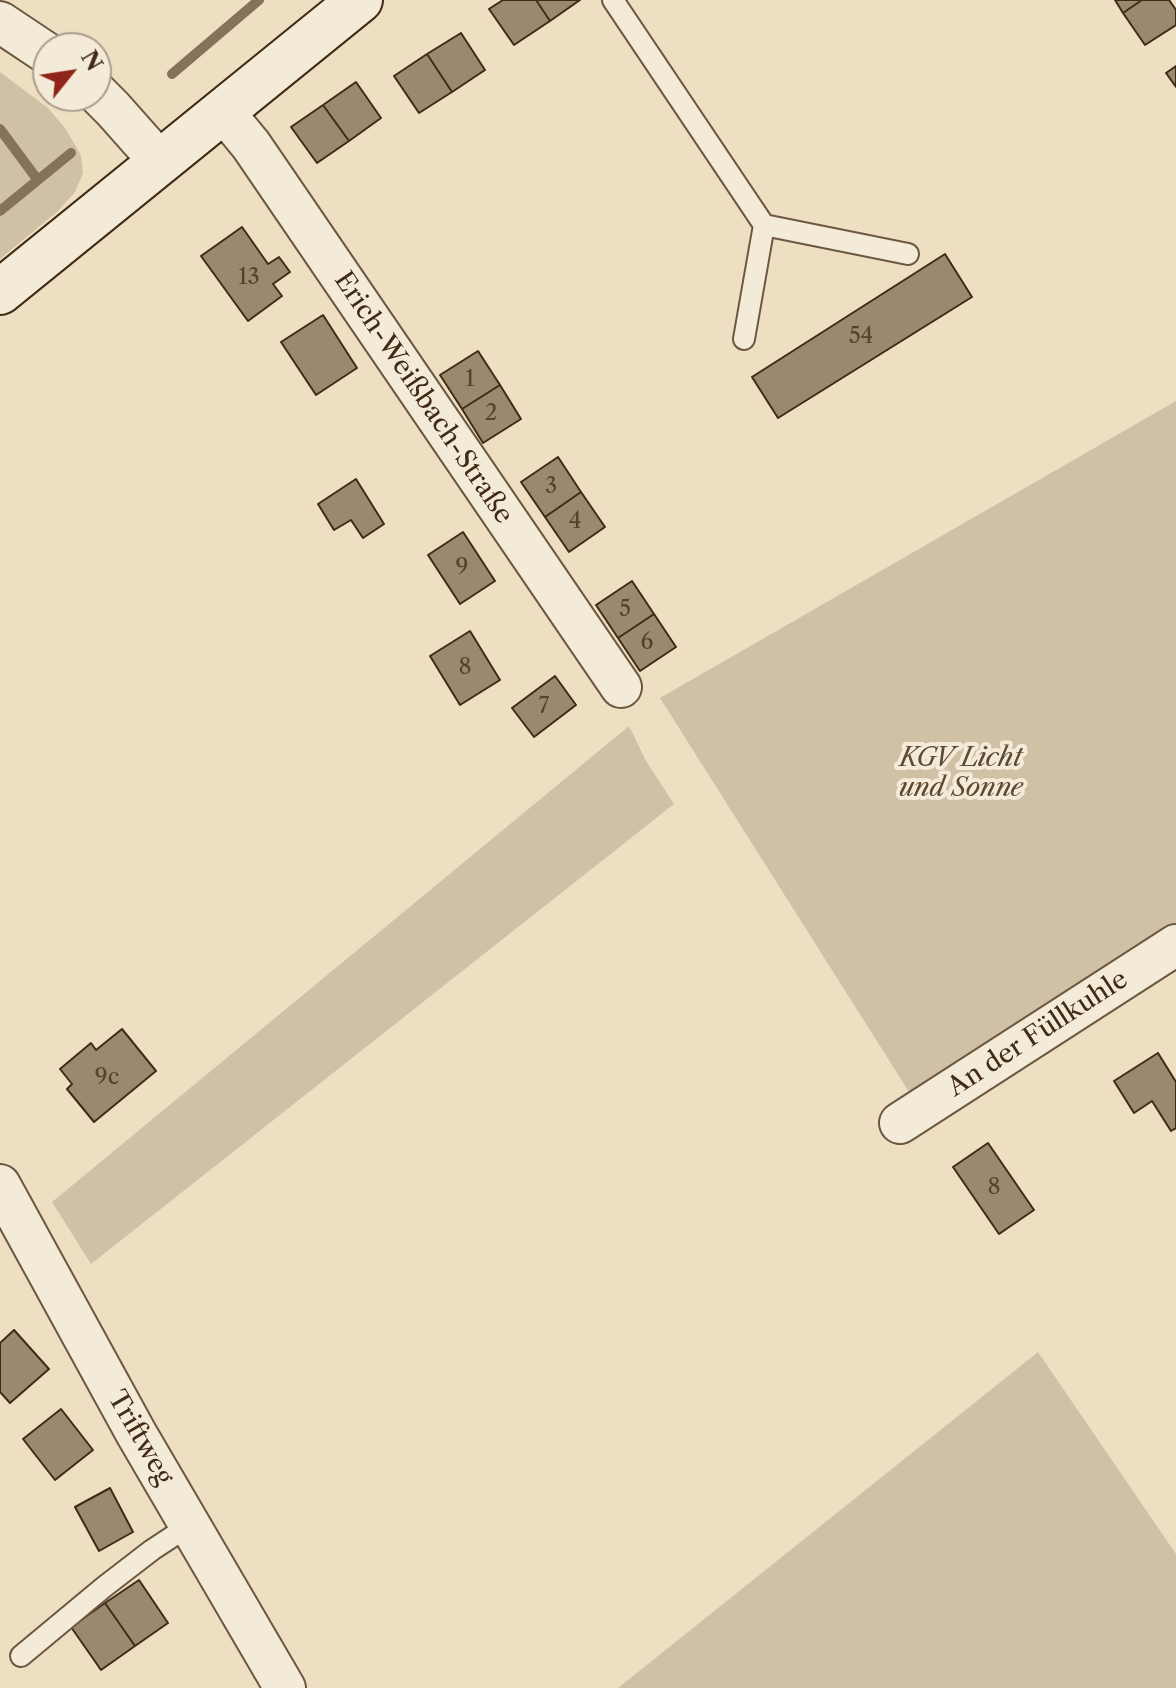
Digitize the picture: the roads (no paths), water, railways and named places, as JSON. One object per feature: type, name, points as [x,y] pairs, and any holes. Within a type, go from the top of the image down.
[{"type":"main road","points":[[0,292],[360,0]]},
{"type":"street","points":[[0,22],[32,43]]},
{"type":"street","points":[[112,107],[160,162]]},
{"type":"street","name":"Erich-Weißbach-Straße","points":[[223,111],[251,145],[621,687]]},
{"type":"street","name":"An der Füllkuhle","points":[[900,1123],[1176,945]]},
{"type":"street","name":"Triftweg","points":[[0,1185],[136,1433],[285,1688]]},
{"type":"lane","points":[[613,0],[764,225],[744,339]]},
{"type":"lane","points":[[764,225],[908,254]]},
{"type":"lane","points":[[21,1656],[152,1550],[190,1525]]},
{"type":"waterway","points":[[172,74],[259,0]]},
{"type":"waterway","points":[[0,129],[37,179]]},
{"type":"waterway","points":[[0,211],[71,153]]},
{"type":"park label","name":"KGV Licht und Sonne","points":[[961,773]]}]
